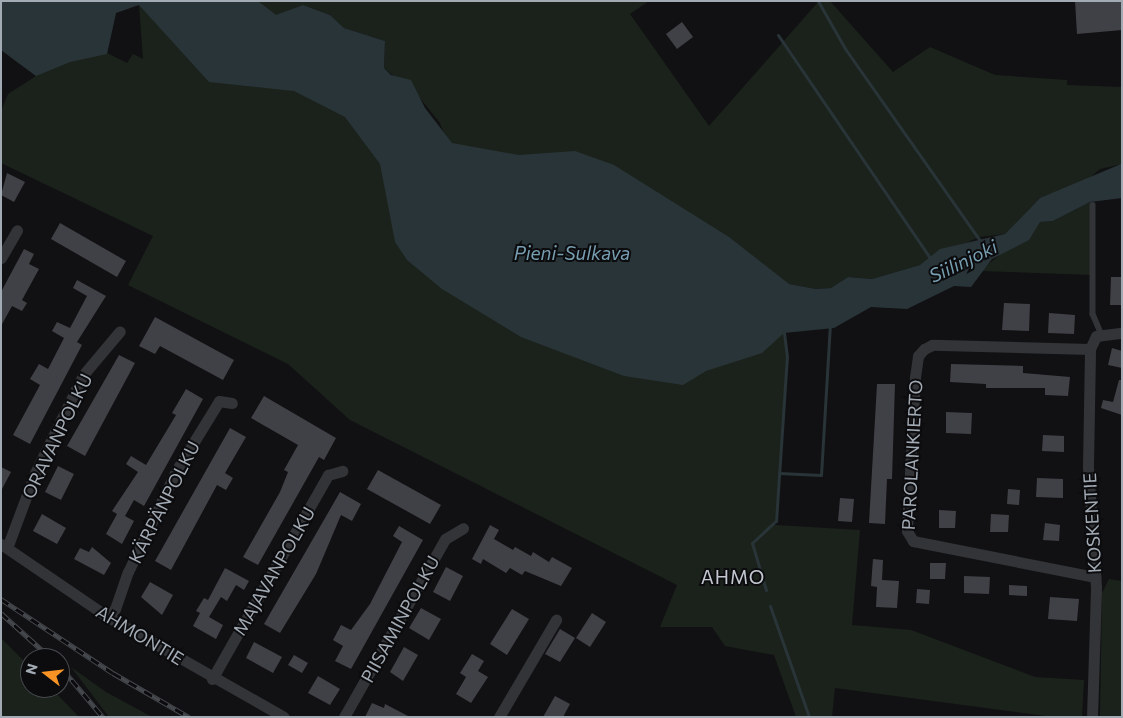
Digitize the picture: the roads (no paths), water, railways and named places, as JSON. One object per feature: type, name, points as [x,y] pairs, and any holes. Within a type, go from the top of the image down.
[{"type":"street","points":[[1,258],[17,230]]},
{"type":"street","name":"ORAVANPOLKU","points":[[4,546],[35,473],[84,376],[120,331]]},
{"type":"street","points":[[1090,349],[1101,333],[1122,333]]},
{"type":"street","name":"PAROLANKIERTO","points":[[1090,349],[932,345],[924,349],[918,356],[915,377],[906,531],[912,541],[1095,576]]},
{"type":"street","name":"KOSKENTIE","points":[[1090,349],[1088,466],[1095,576],[1092,717]]},
{"type":"street","name":"KÄRPÄNPOLKU","points":[[108,617],[115,609],[128,572],[176,471],[219,401],[232,403]]},
{"type":"street","name":"MAJAVANPOLKU","points":[[212,679],[328,475],[342,471]]},
{"type":"street","name":"PIISAMINPOLKU","points":[[344,717],[444,539],[463,528]]},
{"type":"street","name":"AHMONTIE","points":[[4,546],[108,617],[212,679],[284,717]]},
{"type":"street","points":[[499,717],[556,620]]},
{"type":"lane","points":[[1093,205],[1093,314],[1101,333]]},
{"type":"water","name":"Pieni-Sulkava","points":[[1,1],[258,1],[276,15],[303,5],[330,15],[344,28],[385,41],[384,68],[391,75],[411,80],[425,108],[452,143],[519,155],[575,151],[614,165],[729,237],[789,284],[816,289],[831,288],[848,277],[872,279],[920,265],[940,249],[1005,234],[1040,198],[1121,164],[1122,198],[1090,202],[1053,221],[1040,222],[1029,240],[992,259],[971,287],[954,286],[907,309],[871,307],[834,328],[784,333],[762,353],[706,371],[683,385],[624,376],[521,337],[442,289],[407,260],[395,242],[380,164],[345,117],[294,91],[209,82],[139,5],[116,13],[107,54],[70,62],[36,76],[1,50]]},
{"type":"waterway","name":"Siilinjoki","points":[[818,1],[846,50],[980,241]]},
{"type":"waterway","name":"Siilinjoki","points":[[778,35],[931,259]]},
{"type":"waterway","points":[[779,473],[821,475],[830,325]]},
{"type":"waterway","points":[[766,590],[752,543],[776,521],[787,357],[784,333]]},
{"type":"waterway","points":[[770,606],[809,717]]},
{"type":"railway","points":[[1,599],[113,673],[189,717]]},
{"type":"railway","points":[[1,613],[40,648]]},
{"type":"railway","points":[[70,678],[103,717]]},
{"type":"district","name":"AHMO","points":[[733,577]]}]
